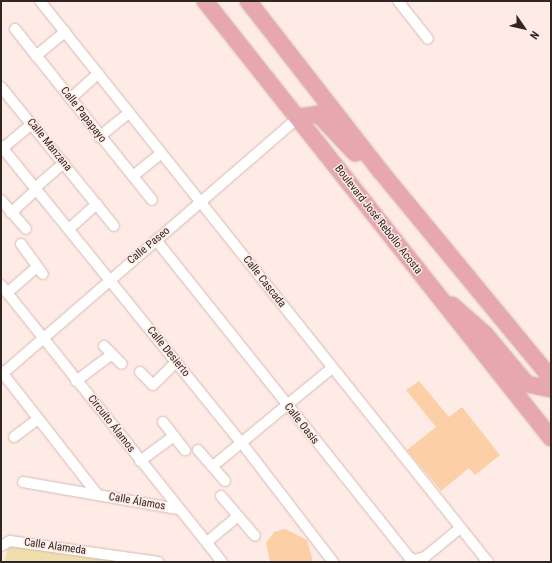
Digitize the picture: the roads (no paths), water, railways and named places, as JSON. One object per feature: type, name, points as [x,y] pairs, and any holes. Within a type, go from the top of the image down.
[{"type":"main road","name":"Boulevard José Rebollo Acosta","points":[[205,1],[551,438]]},
{"type":"main road","points":[[248,1],[382,173],[551,378]]},
{"type":"main road","points":[[299,118],[318,114],[363,161],[382,173]]},
{"type":"main road","points":[[440,299],[474,323],[528,384],[551,389]]},
{"type":"street","name":"Calle Cascada","points":[[40,1],[488,562]]},
{"type":"street","points":[[398,1],[428,39]]},
{"type":"street","name":"Calle Papapayo","points":[[15,29],[99,137],[152,200]]},
{"type":"street","points":[[36,56],[65,32]]},
{"type":"street","points":[[70,100],[98,74]]},
{"type":"street","name":"Calle Manzana","points":[[1,87],[114,226]]},
{"type":"street","points":[[99,137],[129,113]]},
{"type":"street","name":"Calle Paseo","points":[[2,373],[299,118]]},
{"type":"street","points":[[2,147],[32,124]]},
{"type":"street","name":"Calle Desierto","points":[[2,147],[70,228],[241,442],[333,562]]},
{"type":"street","points":[[133,176],[161,153]]},
{"type":"street","points":[[11,213],[64,163]]},
{"type":"street","points":[[1,200],[26,229]]},
{"type":"street","points":[[70,228],[97,204]]},
{"type":"street","name":"Calle Oasis","points":[[156,240],[286,406],[409,557],[414,560],[425,557],[460,528]]},
{"type":"street","points":[[4,289],[40,270],[21,244]]},
{"type":"street","name":"Circuito Álamos","points":[[4,289],[178,509],[207,542],[222,562]]},
{"type":"street","points":[[104,346],[111,355],[122,364]]},
{"type":"street","points":[[76,381],[111,355]]},
{"type":"street","points":[[140,372],[153,385],[176,362]]},
{"type":"street","points":[[213,466],[332,368]]},
{"type":"street","points":[[2,373],[97,494]]},
{"type":"street","points":[[14,437],[38,419]]},
{"type":"street","points":[[163,422],[185,450]]},
{"type":"street","points":[[140,461],[174,436]]},
{"type":"street","points":[[198,450],[225,481]]},
{"type":"street","name":"Calle Álamos","points":[[23,482],[178,509]]},
{"type":"street","points":[[221,496],[255,536]]},
{"type":"street","points":[[207,542],[238,516]]},
{"type":"street","name":"Calle Alameda","points":[[1,546],[10,541],[159,562]]}]
